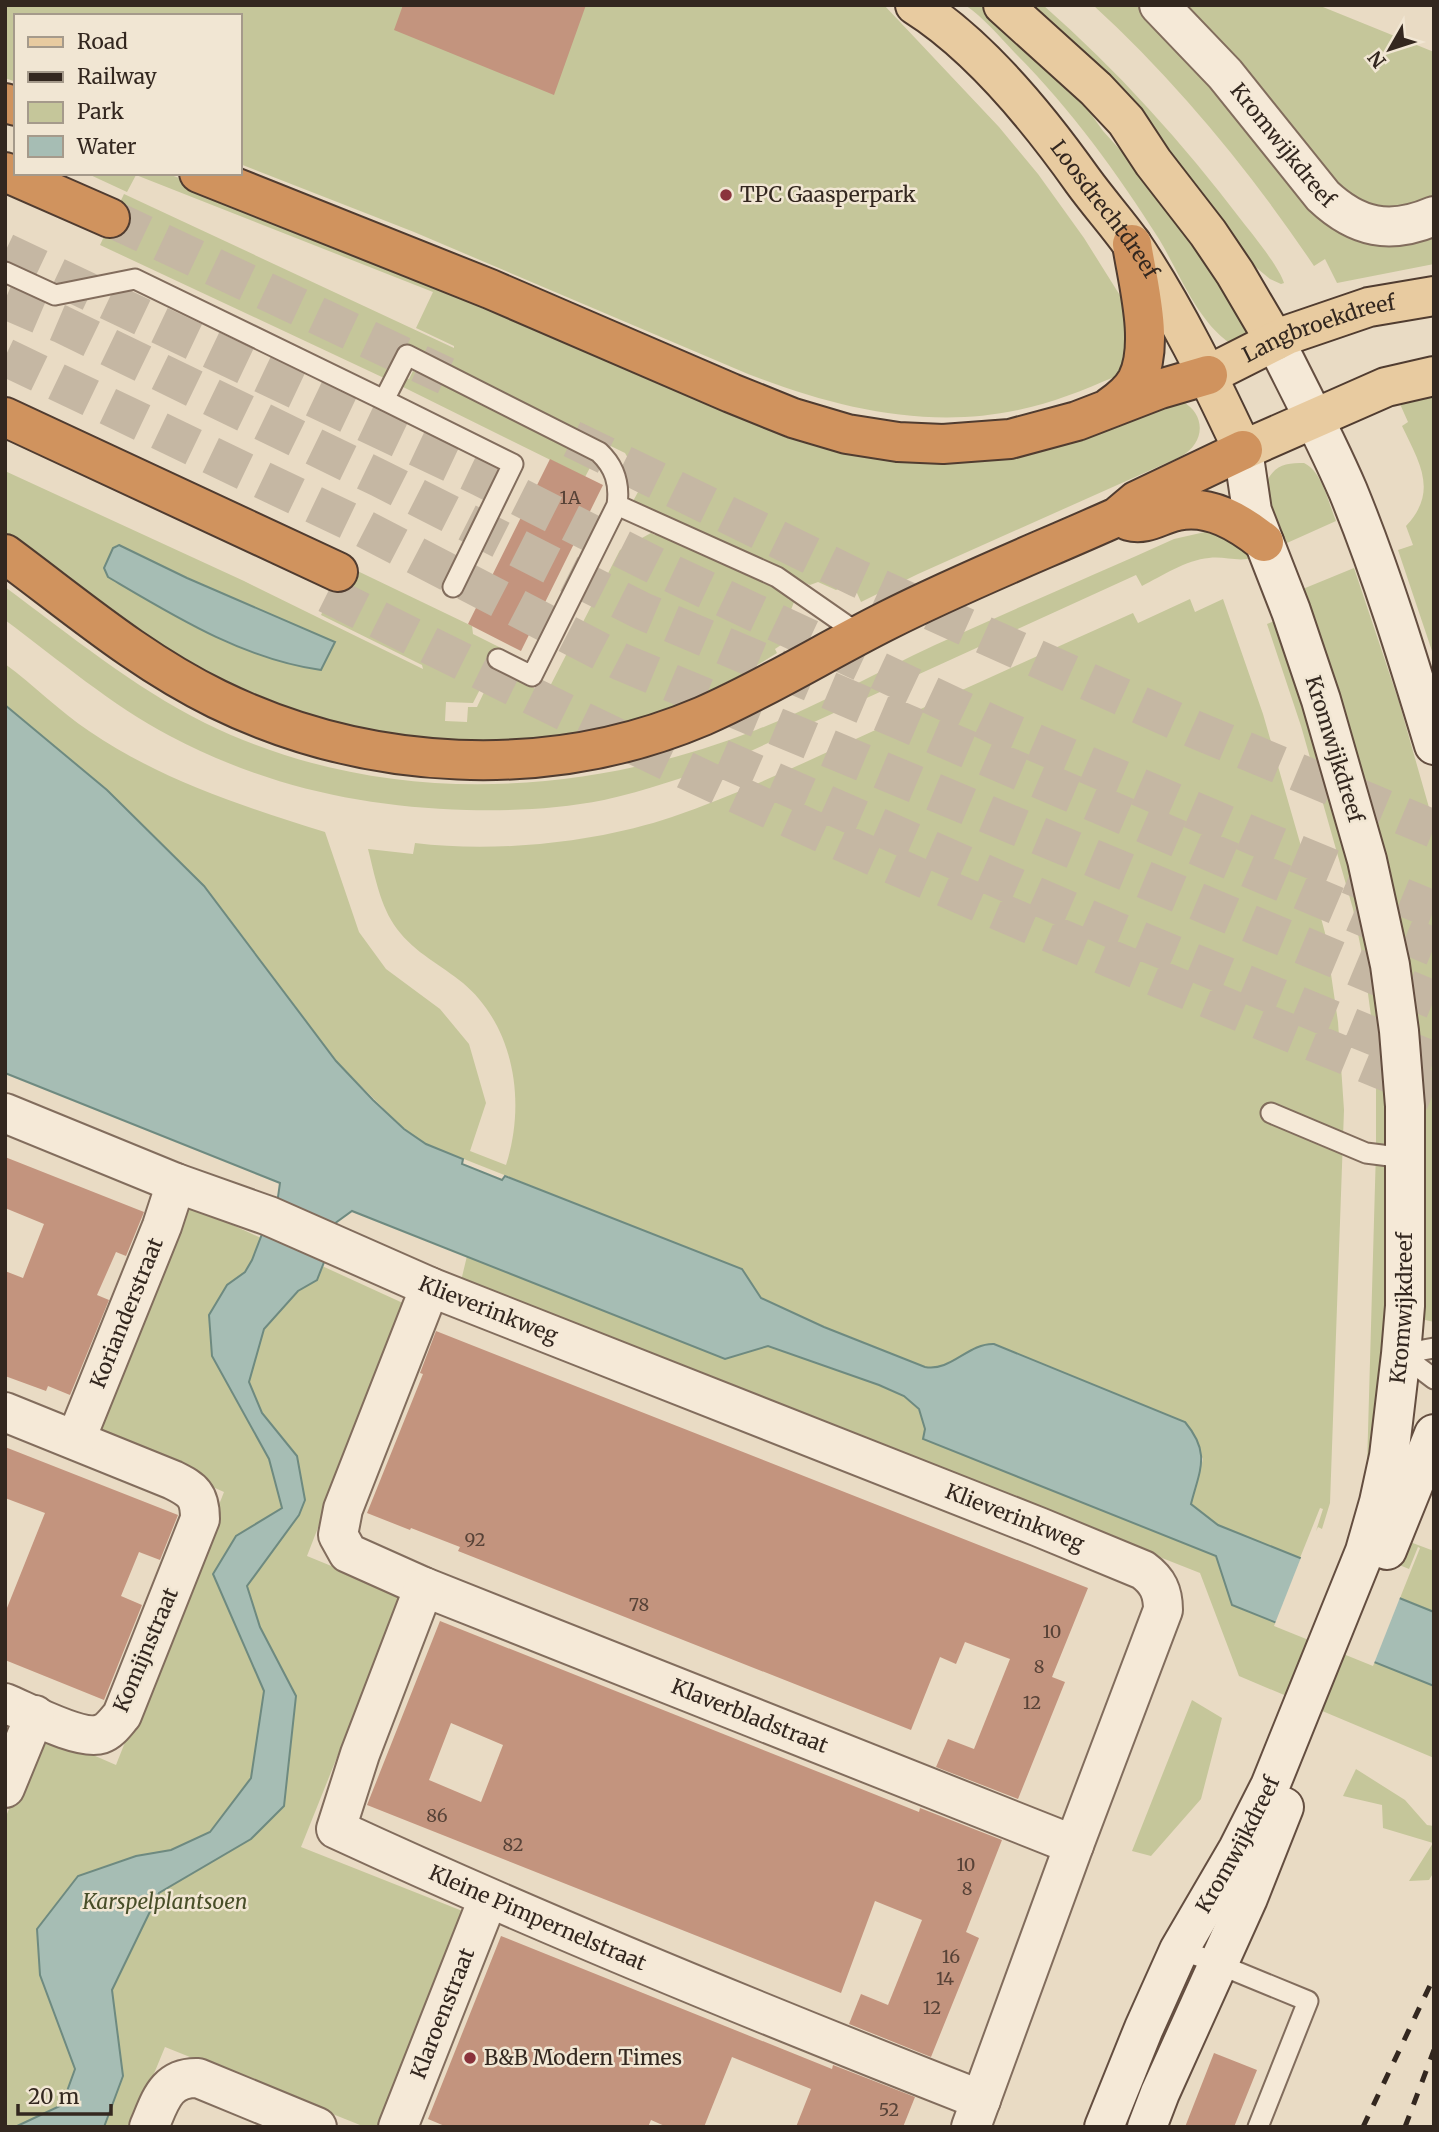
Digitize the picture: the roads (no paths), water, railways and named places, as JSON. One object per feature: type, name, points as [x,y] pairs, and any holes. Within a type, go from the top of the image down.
[{"type":"highway","points":[[5,172],[110,218]]},
{"type":"highway","points":[[205,175],[490,289],[731,394],[793,418],[847,434],[898,442],[943,444],[1010,439],[1077,421],[1160,389],[1208,375]]},
{"type":"highway","points":[[1109,409],[1127,393],[1137,379],[1142,363],[1145,329],[1132,244]]},
{"type":"highway","points":[[5,416],[332,583],[5,445]]},
{"type":"highway","points":[[5,554],[114,637],[164,670],[258,718],[302,733],[390,754],[431,759],[537,758],[638,738],[678,726],[730,704],[859,634],[1117,517],[1136,501],[1243,450]]},
{"type":"highway","points":[[1117,517],[1133,523],[1146,522],[1177,511],[1205,511],[1222,515],[1265,542]]},
{"type":"main road","name":"Loosdrechtdreef","points":[[915,5],[957,38],[1018,98],[1056,143],[1132,244],[1183,327],[1243,450]]},
{"type":"main road","points":[[1003,5],[1097,89],[1126,121],[1228,263],[1275,341]]},
{"type":"main road","name":"Langbroekdreef","points":[[1208,375],[1287,335],[1369,307],[1434,296]]},
{"type":"main road","points":[[1243,450],[1386,387],[1434,376]]},
{"type":"street","name":"Kromwijkdreef","points":[[1159,5],[1225,74],[1324,196],[1341,212],[1379,226],[1406,225],[1434,216]]},
{"type":"street","points":[[1275,341],[1314,418],[1357,514],[1404,640],[1434,745]]},
{"type":"street","name":"Kromwijkdreef","points":[[1243,450],[1252,511],[1291,611],[1321,700],[1376,894],[1398,1020],[1405,1106],[1405,1306],[1417,1351],[1385,1478],[1375,1555]]},
{"type":"street","points":[[5,1113],[176,1183]]},
{"type":"street","name":"Klieverinkweg","points":[[176,1183],[269,1216],[430,1287],[1039,1527],[1143,1570],[1153,1578],[1160,1588],[1163,1610],[976,2113]]},
{"type":"street","name":"Korianderstraat","points":[[76,1439],[162,1226],[176,1183]]},
{"type":"street","points":[[424,1587],[348,1553],[338,1535],[343,1509],[430,1287]]},
{"type":"street","points":[[5,1412],[76,1439]]},
{"type":"street","name":"Kromwijkdreef","points":[[1147,2127],[1160,2092],[1248,1898],[1294,1756],[1375,1555],[1434,1434]]},
{"type":"street","name":"Komijnstraat","points":[[20,1709],[77,1733],[103,1734],[114,1725],[122,1715],[200,1519],[200,1503],[191,1489],[76,1439]]},
{"type":"street","name":"Klaverbladstraat","points":[[424,1587],[1074,1845]]},
{"type":"street","name":"Kleine Pimpernelstraat","points":[[424,1587],[360,1754],[336,1829],[488,1899],[800,2029],[976,2113]]},
{"type":"street","points":[[5,1788],[20,1709]]},
{"type":"street","name":"Kromwijkdreef","points":[[1104,2127],[1179,1950],[1254,1818],[1294,1756]]},
{"type":"street","name":"Klaroenstraat","points":[[398,2127],[488,1899]]},
{"type":"street","points":[[149,2127],[167,2089],[176,2081],[187,2078],[198,2078],[317,2127]]},
{"type":"lane","points":[[5,272],[55,295],[135,279],[513,464],[453,587]]},
{"type":"lane","points":[[384,400],[407,355],[599,452],[607,459],[617,478],[617,505],[533,676],[498,659]]},
{"type":"lane","points":[[617,505],[777,578],[859,634]]},
{"type":"lane","points":[[1271,1113],[1366,1153],[1405,1158]]},
{"type":"lane","points":[[1417,1351],[1434,1379]]},
{"type":"lane","points":[[1179,1950],[1308,2001],[1258,2127]]},
{"type":"water","points":[[119,545],[187,578],[335,642],[321,670],[264,656],[237,646],[184,621],[108,577],[104,568],[113,548]]},
{"type":"water","points":[[5,705],[107,790],[204,886],[336,1061],[404,1129],[426,1144],[463,1159],[462,1164],[502,1180],[505,1176],[742,1269],[761,1298],[824,1327],[925,1367],[943,1365],[976,1348],[994,1344],[1185,1422],[1201,1452],[1200,1471],[1191,1504],[1218,1525],[1434,1612],[1434,1686],[1232,1605],[1216,1556],[923,1439],[925,1429],[919,1409],[904,1396],[879,1385],[768,1346],[725,1359],[352,1211],[334,1224],[332,1242],[317,1280],[298,1291],[264,1329],[249,1382],[262,1413],[297,1456],[305,1500],[299,1515],[247,1586],[260,1627],[296,1696],[284,1806],[251,1839],[159,1893],[112,1990],[123,2076],[104,2127],[15,2127],[62,2105],[75,2069],[40,1975],[37,1929],[78,1876],[136,1856],[171,1850],[210,1832],[251,1778],[264,1691],[213,1574],[236,1536],[282,1508],[269,1459],[212,1356],[209,1315],[227,1285],[245,1272],[252,1260],[269,1216],[277,1204],[280,1183],[5,1073]]},
{"type":"tunnel","points":[[110,218],[446,376]]},
{"type":"tunnel","points":[[5,252],[480,477],[664,570],[1003,729],[1434,910]]},
{"type":"tunnel","points":[[5,300],[61,324],[379,478],[642,611],[1434,947]]},
{"type":"tunnel","points":[[5,357],[359,526],[619,661],[1434,1000]]},
{"type":"tunnel","points":[[572,439],[857,578],[1196,730],[1434,829]]},
{"type":"tunnel","points":[[327,594],[628,743],[887,863],[1434,1092]]},
{"type":"tunnel","points":[[721,758],[1112,929],[1434,1061]]},
{"type":"railway","points":[[1363,2127],[1434,1977]]},
{"type":"railway","points":[[1405,2127],[1434,2050]]},
{"type":"place","name":"TPC Gaasperpark","points":[[726,195]]},
{"type":"place","name":"B&B Modern Times","points":[[470,2058]]},
{"type":"park label","name":"Karspelplantsoen","points":[[165,1902]]}]
